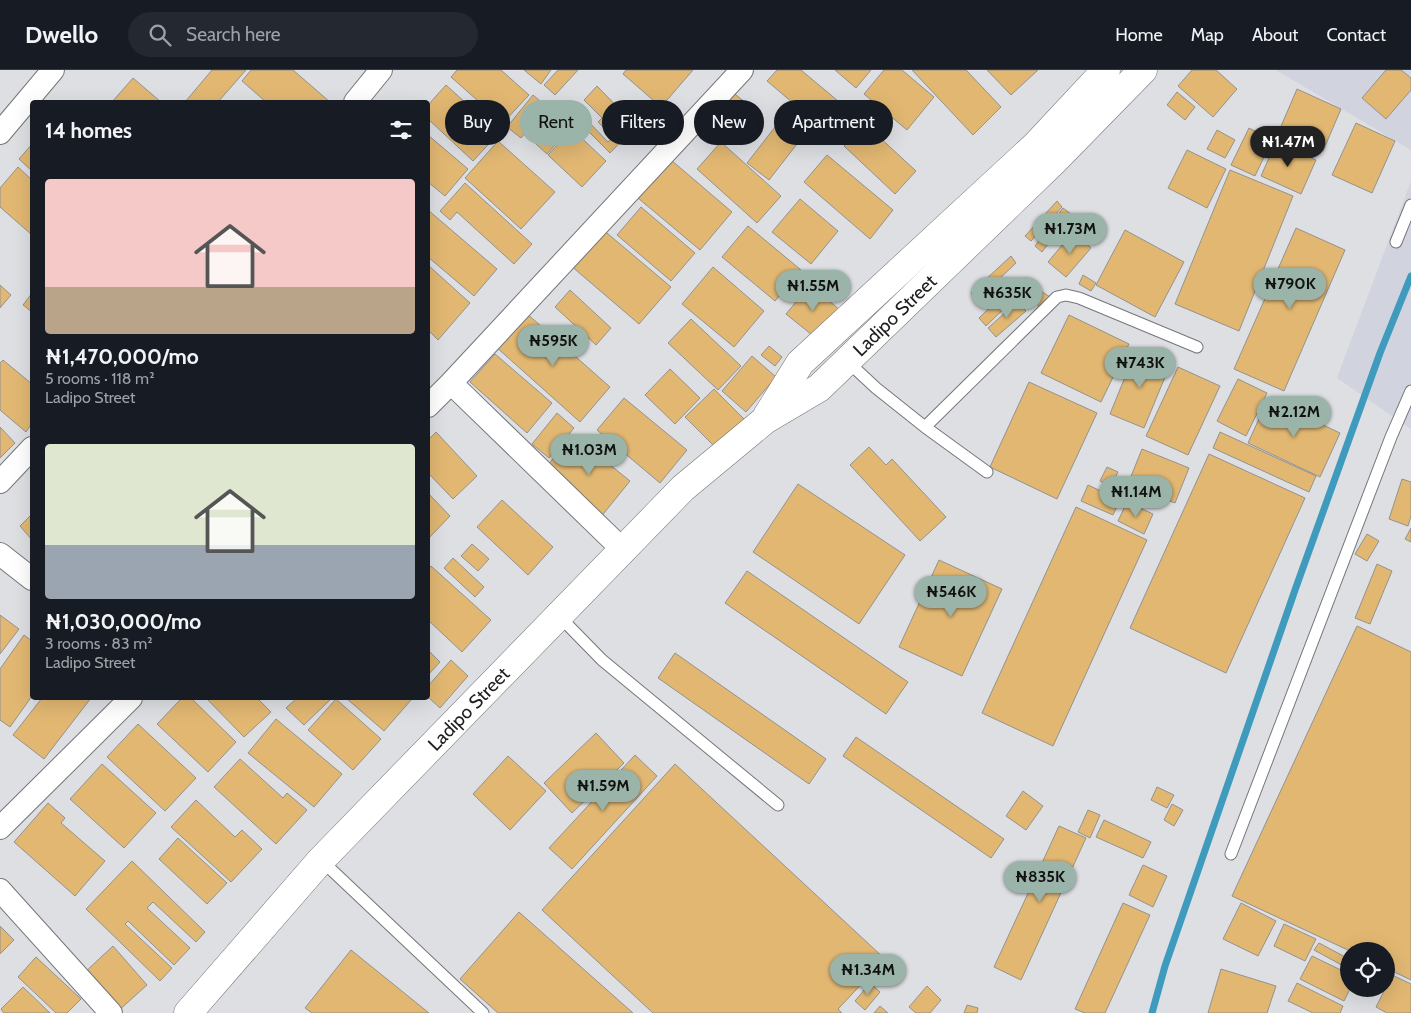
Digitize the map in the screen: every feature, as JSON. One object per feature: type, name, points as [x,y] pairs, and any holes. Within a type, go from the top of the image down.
[{"type":"main road","name":"Ladipo Street","points":[[765,420],[800,363],[1036,145],[1106,70]]},
{"type":"main road","name":"Ladipo Street","points":[[188,1013],[321,860],[683,488],[765,420],[819,388],[1054,161],[1143,70]]},
{"type":"street","points":[[0,133],[53,70]]},
{"type":"street","points":[[430,404],[742,70]]},
{"type":"street","points":[[356,100],[373,73]]},
{"type":"street","points":[[451,383],[623,550]]},
{"type":"street","points":[[0,482],[30,450]]},
{"type":"street","points":[[0,554],[30,577]]},
{"type":"street","points":[[0,828],[129,700]]},
{"type":"street","points":[[0,890],[111,1013]]},
{"type":"lane","points":[[1396,242],[1411,205]]},
{"type":"lane","points":[[925,427],[1057,297],[1079,298],[1197,347]]},
{"type":"lane","points":[[847,361],[876,388],[925,427],[987,472]]},
{"type":"lane","points":[[1232,854],[1391,438],[1411,392]]},
{"type":"lane","points":[[559,616],[602,660],[778,805]]},
{"type":"lane","points":[[321,860],[483,1013]]},
{"type":"shaded area","points":[[1276,70],[1411,70],[1411,150]]},
{"type":"shaded area","points":[[1411,181],[1411,429],[1337,378]]},
{"type":"building","points":[[212,70],[246,70],[220,100],[187,100]]},
{"type":"building","points":[[251,70],[293,70],[328,100],[264,100],[242,81]]},
{"type":"building","points":[[457,70],[501,70],[529,95],[524,100],[520,100],[520,105],[510,115],[510,100],[477,100],[451,77]]},
{"type":"building","points":[[524,70],[551,70],[541,84]]},
{"type":"building","points":[[558,70],[578,70],[555,95],[544,85]]},
{"type":"building","points":[[626,70],[693,70],[667,100],[653,100],[623,74]]},
{"type":"building","points":[[777,70],[801,70],[837,100],[789,100],[767,81]]},
{"type":"building","points":[[835,70],[871,70],[856,88]]},
{"type":"building","points":[[884,70],[902,70],[934,97],[907,130],[893,118],[893,100],[871,100],[864,94]]},
{"type":"building","points":[[912,70],[966,70],[1001,107],[973,135]]},
{"type":"building","points":[[987,70],[1038,70],[1011,95]]},
{"type":"building","points":[[1192,70],[1216,70],[1237,89],[1213,117],[1178,86]]},
{"type":"building","points":[[1386,70],[1401,70],[1411,78],[1411,90],[1386,119],[1362,98]]},
{"type":"building","points":[[133,78],[159,100],[114,100]]},
{"type":"building","points":[[446,85],[463,100],[445,100],[445,135],[430,121],[430,103]]},
{"type":"building","points":[[597,86],[611,100],[602,100],[602,118],[592,108],[592,100],[584,100]]},
{"type":"building","points":[[1297,89],[1341,109],[1323,151],[1279,131]]},
{"type":"building","points":[[731,91],[742,100],[724,100]]},
{"type":"building","points":[[1177,92],[1195,107],[1185,120],[1167,105]]},
{"type":"building","points":[[533,95],[539,100],[529,100]]},
{"type":"building","points":[[520,111],[520,137],[510,129],[510,123]]},
{"type":"building","points":[[602,118],[602,126],[598,122]]},
{"type":"building","points":[[1356,123],[1395,141],[1372,193],[1332,175]]},
{"type":"building","points":[[592,125],[602,136],[602,145],[592,135]]},
{"type":"building","points":[[774,128],[774,145],[796,145],[769,180],[747,163],[761,145],[764,145],[764,141]]},
{"type":"building","points":[[1249,128],[1272,140],[1255,176],[1231,165]]},
{"type":"building","points":[[1217,130],[1235,140],[1225,158],[1207,149]]},
{"type":"building","points":[[430,137],[468,169],[445,196],[430,184]]},
{"type":"building","points":[[1276,142],[1316,160],[1301,194],[1261,176]]},
{"type":"building","points":[[456,145],[488,145],[473,161]]},
{"type":"building","points":[[494,145],[502,145],[555,192],[521,229],[465,178]]},
{"type":"building","points":[[537,145],[555,145],[547,154]]},
{"type":"building","points":[[557,145],[589,145],[606,161],[582,187],[548,155]]},
{"type":"building","points":[[602,145],[618,145],[610,153]]},
{"type":"building","points":[[718,145],[724,145],[781,196],[757,223],[697,169]]},
{"type":"building","points":[[888,145],[916,171],[895,194],[844,146]]},
{"type":"building","points":[[30,146],[30,169],[19,159]]},
{"type":"building","points":[[1187,150],[1226,169],[1207,208],[1168,188]]},
{"type":"building","points":[[664,154],[732,212],[700,250],[632,193]]},
{"type":"building","points":[[827,155],[893,210],[870,239],[804,182]]},
{"type":"building","points":[[18,167],[30,178],[30,233],[0,207],[0,188]]},
{"type":"building","points":[[1230,170],[1293,196],[1239,331],[1175,304]]},
{"type":"building","points":[[465,183],[532,244],[514,264],[457,212],[450,220],[440,211]]},
{"type":"building","points":[[800,199],[838,231],[811,264],[772,232]]},
{"type":"building","points":[[1057,201],[1062,207],[1031,241],[1025,236]]},
{"type":"building","points":[[641,207],[695,253],[671,281],[617,235]]},
{"type":"building","points":[[1063,208],[1071,214],[1042,252],[1035,246]]},
{"type":"building","points":[[430,212],[497,269],[474,296],[430,259]]},
{"type":"building","points":[[748,226],[801,270],[775,301],[722,257]]},
{"type":"building","points":[[601,228],[671,287],[639,324],[570,265]]},
{"type":"building","points":[[1296,228],[1345,250],[1284,391],[1234,369]]},
{"type":"building","points":[[1125,230],[1184,262],[1155,317],[1096,285]]},
{"type":"building","points":[[1073,232],[1091,248],[1066,277],[1048,262]]},
{"type":"building","points":[[1011,256],[1016,263],[977,300],[971,293]]},
{"type":"building","points":[[430,267],[470,303],[438,340],[430,332]]},
{"type":"building","points":[[713,267],[764,311],[734,347],[682,304]]},
{"type":"building","points":[[1083,275],[1096,283],[1091,291],[1079,284]]},
{"type":"building","points":[[1024,280],[1050,297],[1042,308],[1017,291]]},
{"type":"building","points":[[1002,282],[1008,288],[988,307],[982,301]]},
{"type":"building","points":[[0,285],[11,295],[0,308]]},
{"type":"building","points":[[810,285],[840,310],[817,339],[786,314]]},
{"type":"building","points":[[570,290],[611,328],[596,345],[555,307]]},
{"type":"building","points":[[1008,290],[1015,298],[986,326],[979,318]]},
{"type":"building","points":[[30,296],[30,310],[23,305]]},
{"type":"building","points":[[1017,302],[1026,311],[996,337],[988,328]]},
{"type":"building","points":[[525,312],[610,387],[580,422],[495,346]]},
{"type":"building","points":[[1069,315],[1129,344],[1101,402],[1041,373]]},
{"type":"building","points":[[691,319],[741,366],[718,390],[668,343]]},
{"type":"building","points":[[769,346],[782,357],[775,366],[761,355]]},
{"type":"building","points":[[1136,350],[1170,365],[1144,428],[1110,414]]},
{"type":"building","points":[[495,354],[552,403],[527,433],[470,382]]},
{"type":"building","points":[[752,356],[776,377],[746,412],[722,391]]},
{"type":"building","points":[[3,360],[30,382],[30,426],[26,432],[0,410],[0,363]]},
{"type":"building","points":[[1178,367],[1220,386],[1188,455],[1146,436]]},
{"type":"building","points":[[670,369],[700,398],[675,424],[645,395]]},
{"type":"building","points":[[1238,379],[1267,393],[1246,436],[1217,421]]},
{"type":"building","points":[[1029,382],[1097,413],[1057,499],[990,467]]},
{"type":"building","points":[[714,389],[744,419],[715,447],[685,417]]},
{"type":"building","points":[[624,398],[687,450],[660,483],[597,430]]},
{"type":"building","points":[[1268,399],[1340,433],[1320,477],[1248,443]]},
{"type":"building","points":[[557,413],[574,428],[549,458],[532,444]]},
{"type":"building","points":[[0,427],[15,443],[0,458]]},
{"type":"building","points":[[436,432],[477,476],[453,499],[430,475],[430,438]]},
{"type":"building","points":[[1220,432],[1316,476],[1309,492],[1213,448]]},
{"type":"building","points":[[568,440],[578,448],[583,443],[630,481],[600,518],[548,465]]},
{"type":"building","points":[[869,447],[886,465],[892,459],[946,517],[920,541],[850,465]]},
{"type":"building","points":[[1142,449],[1189,468],[1175,503],[1128,484]]},
{"type":"building","points":[[1209,454],[1305,498],[1226,673],[1130,628]]},
{"type":"building","points":[[1107,467],[1118,472],[1111,486],[1100,481]]},
{"type":"building","points":[[1402,479],[1411,482],[1411,516],[1408,526],[1389,519]]},
{"type":"building","points":[[798,484],[905,555],[859,624],[753,552]]},
{"type":"building","points":[[1088,485],[1120,500],[1113,515],[1081,501]]},
{"type":"building","points":[[430,495],[450,516],[430,537]]},
{"type":"building","points":[[502,500],[553,547],[528,575],[477,527]]},
{"type":"building","points":[[1127,502],[1153,514],[1144,534],[1118,521]]},
{"type":"building","points":[[1076,507],[1147,540],[1053,746],[982,713]]},
{"type":"building","points":[[30,516],[30,538],[20,526]]},
{"type":"building","points":[[1411,528],[1411,542],[1405,539]]},
{"type":"building","points":[[1367,534],[1379,541],[1367,561],[1355,554]]},
{"type":"building","points":[[472,544],[489,559],[478,571],[461,556]]},
{"type":"building","points":[[453,558],[484,587],[475,597],[444,568]]},
{"type":"building","points":[[939,560],[1002,589],[962,676],[899,647]]},
{"type":"building","points":[[1377,564],[1392,571],[1370,624],[1355,618]]},
{"type":"building","points":[[431,566],[491,620],[462,652],[430,622]]},
{"type":"building","points":[[747,571],[908,682],[886,714],[725,603]]},
{"type":"building","points":[[0,615],[19,629],[0,654]]},
{"type":"building","points":[[1357,626],[1411,652],[1411,980],[1395,972],[1395,942],[1340,942],[1340,946],[1232,896]]},
{"type":"building","points":[[24,635],[30,640],[30,699],[10,727],[0,720],[0,669]]},
{"type":"building","points":[[430,652],[440,662],[430,673]]},
{"type":"building","points":[[675,653],[826,759],[809,784],[658,678]]},
{"type":"building","points":[[451,660],[468,676],[440,708],[430,699],[430,684]]},
{"type":"building","points":[[40,700],[89,700],[44,759],[13,735]]},
{"type":"building","points":[[180,700],[193,700],[236,742],[208,772],[157,724]]},
{"type":"building","points":[[208,700],[259,700],[271,712],[244,737]]},
{"type":"building","points":[[295,700],[330,700],[304,725],[286,708]]},
{"type":"building","points":[[337,700],[381,739],[353,770],[308,730]]},
{"type":"building","points":[[348,700],[411,700],[384,731]]},
{"type":"building","points":[[276,719],[342,774],[314,807],[248,753]]},
{"type":"building","points":[[138,724],[196,778],[165,811],[107,757]]},
{"type":"building","points":[[596,733],[624,763],[572,813],[544,783]]},
{"type":"building","points":[[856,737],[1004,839],[991,858],[843,756]]},
{"type":"building","points":[[635,755],[657,776],[572,869],[549,848]]},
{"type":"building","points":[[508,756],[546,791],[510,830],[473,794]]},
{"type":"building","points":[[240,759],[283,798],[287,793],[307,810],[276,844],[214,787]]},
{"type":"building","points":[[102,764],[156,813],[124,848],[70,799]]},
{"type":"building","points":[[675,764],[885,959],[838,1009],[842,1013],[653,1013],[542,910]]},
{"type":"building","points":[[1157,787],[1174,795],[1167,808],[1151,800]]},
{"type":"building","points":[[1023,791],[1043,806],[1026,830],[1006,816]]},
{"type":"building","points":[[196,800],[235,837],[242,830],[262,849],[231,882],[171,827]]},
{"type":"building","points":[[48,803],[65,818],[61,823],[105,861],[75,896],[14,842]]},
{"type":"building","points":[[1172,804],[1183,810],[1174,826],[1164,820]]},
{"type":"building","points":[[1088,810],[1100,815],[1090,838],[1078,832]]},
{"type":"building","points":[[1104,820],[1151,842],[1143,858],[1096,837]]},
{"type":"building","points":[[1059,826],[1086,838],[1021,980],[994,967]]},
{"type":"building","points":[[178,838],[227,883],[207,904],[159,859]]},
{"type":"building","points":[[132,861],[205,932],[196,942],[153,902],[147,908],[190,948],[174,965],[128,921],[125,924],[172,968],[160,981],[86,909]]},
{"type":"building","points":[[1143,865],[1167,876],[1153,907],[1129,895]]},
{"type":"building","points":[[1123,903],[1150,915],[1105,1013],[1085,1013],[1075,1009]]},
{"type":"building","points":[[1241,903],[1276,921],[1258,956],[1223,939]]},
{"type":"building","points":[[519,912],[633,1013],[498,1013],[460,979]]},
{"type":"building","points":[[1284,924],[1316,939],[1305,961],[1274,946]]},
{"type":"building","points":[[0,926],[14,940],[0,954]]},
{"type":"building","points":[[1319,943],[1340,954],[1340,964],[1314,950]]},
{"type":"building","points":[[113,946],[147,985],[117,1012],[83,974]]},
{"type":"building","points":[[351,950],[429,1013],[312,1013],[305,1008]]},
{"type":"building","points":[[1312,956],[1340,970],[1340,997],[1346,997],[1344,1001],[1300,979]]},
{"type":"building","points":[[36,957],[81,999],[67,1013],[56,1013],[18,977]]},
{"type":"building","points":[[1221,969],[1276,986],[1267,1013],[1208,1013]]},
{"type":"building","points":[[1395,976],[1411,984],[1411,1013],[1387,1013],[1376,1007],[1381,997],[1395,997]]},
{"type":"building","points":[[870,983],[880,992],[865,1010],[855,1001]]},
{"type":"building","points":[[1297,983],[1343,1006],[1340,1013],[1313,1013],[1288,1001]]},
{"type":"building","points":[[927,986],[941,1000],[930,1013],[916,1013],[909,1007]]},
{"type":"building","points":[[23,987],[50,1013],[4,1013],[1,1009]]},
{"type":"building","points":[[967,1005],[978,1008],[977,1013],[964,1013]]},
{"type":"building","points":[[880,1006],[888,1013],[874,1013]]},
{"type":"waterway","points":[[1152,1013],[1165,966],[1295,590],[1380,353],[1411,276]]}]
